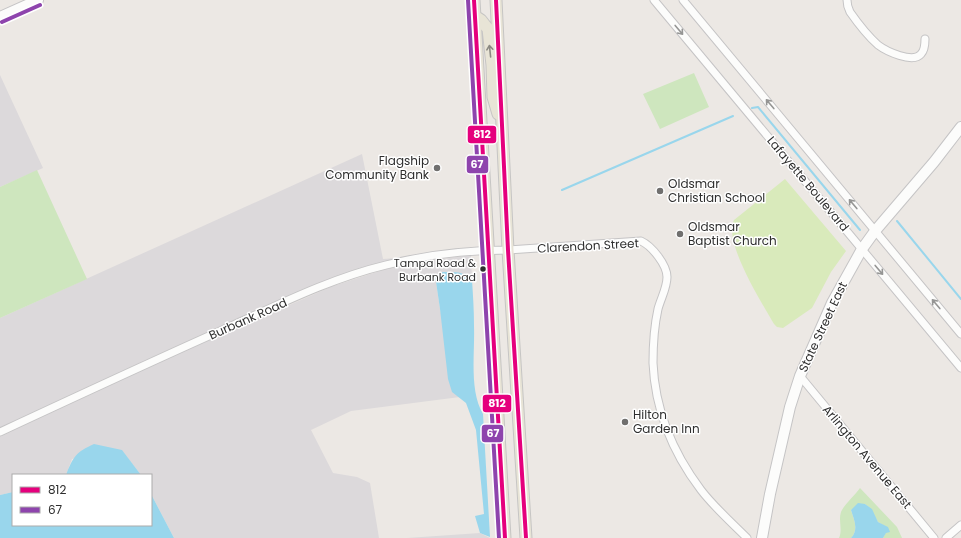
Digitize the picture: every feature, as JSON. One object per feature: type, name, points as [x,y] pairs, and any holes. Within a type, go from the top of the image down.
[{"type":"main road","points":[[474,0],[505,538]]},
{"type":"main road","points":[[496,0],[508,250],[526,538]]},
{"type":"main road","points":[[475,16],[482,20],[488,29],[492,64],[493,97],[503,130]]},
{"type":"street","points":[[0,17],[38,0]]},
{"type":"street","name":"Lafayette Boulevard","points":[[654,0],[961,368]]},
{"type":"street","name":"Lafayette Boulevard","points":[[684,0],[961,334]]},
{"type":"street","points":[[846,0],[849,10],[873,40],[885,50],[902,57],[914,58],[921,54],[925,46],[925,39]]},
{"type":"street","name":"State Street East","points":[[762,538],[779,449],[800,376],[832,303],[862,249],[875,231],[934,162],[961,127]]},
{"type":"street","name":"Clarendon Street","points":[[508,250],[638,241],[647,244],[653,249],[667,274],[663,294],[658,308],[654,336],[655,389],[662,414],[672,442],[684,466],[702,491],[748,538]]},
{"type":"street","name":"Burbank Road","points":[[0,432],[158,358],[332,283],[386,265],[451,254],[488,250],[508,250]]},
{"type":"street","name":"Arlington Avenue East","points":[[800,376],[934,538]]},
{"type":"street","points":[[946,538],[961,525]]},
{"type":"shaded area","points":[[0,75],[43,168],[0,187]]},
{"type":"shaded area","points":[[362,154],[383,259],[411,257],[307,289],[157,355],[0,429],[0,318]]},
{"type":"shaded area","points":[[471,255],[472,280],[466,274],[435,275],[440,309],[460,397],[351,411],[311,430],[333,473],[357,477],[370,483],[379,538],[174,538],[152,496],[152,474],[140,474],[122,451],[72,459],[66,474],[12,474],[12,492],[0,495],[0,436],[159,362],[333,286],[386,269],[420,262]]},
{"type":"shaded area","points":[[480,533],[490,538],[407,538]]},
{"type":"green space","points":[[694,73],[709,107],[660,129],[643,94]]},
{"type":"green space","points":[[37,170],[87,279],[0,318],[0,187]]},
{"type":"green space","points":[[785,179],[846,251],[831,272],[812,308],[783,328],[777,327],[774,324],[753,288],[739,257],[734,243],[732,230],[734,220]]},
{"type":"green space","points":[[860,488],[897,527],[902,538],[883,538],[888,528],[878,522],[871,509],[865,504],[851,510],[855,531],[851,538],[839,538],[841,531],[841,512]]},
{"type":"water","points":[[443,272],[455,272],[465,275],[472,280],[474,320],[474,383],[483,414],[490,537],[480,533],[475,516],[484,514],[476,430],[466,403],[452,392],[448,379],[435,275]]},
{"type":"water","points":[[94,444],[122,450],[140,474],[66,474],[73,459],[83,450]]},
{"type":"water","points":[[12,492],[12,526],[152,526],[152,496],[174,538],[0,538],[0,495]]},
{"type":"water","points":[[858,503],[865,504],[872,509],[878,522],[888,527],[890,532],[886,533],[883,538],[851,538],[855,528],[851,510]]},
{"type":"waterway","points":[[752,108],[758,107],[860,230]]},
{"type":"waterway","points":[[562,190],[733,116]]},
{"type":"waterway","points":[[897,221],[961,299]]},
{"type":"transit line","name":"67","points":[[468,0],[499,538]]},
{"type":"transit line","name":"812","points":[[474,0],[505,538]]},
{"type":"transit line","name":"812","points":[[496,0],[508,250],[526,538]]},
{"type":"transit line","name":"67","points":[[2,22],[40,5]]},
{"type":"place","name":"Flagship Community Bank","points":[[437,168]]},
{"type":"place","name":"Oldsmar Christian School","points":[[660,191]]},
{"type":"place","name":"Oldsmar Baptist Church","points":[[680,234]]},
{"type":"place","name":"Tampa Road & Burbank Road","points":[[483,269]]},
{"type":"place","name":"Hilton Garden Inn","points":[[625,422]]}]
